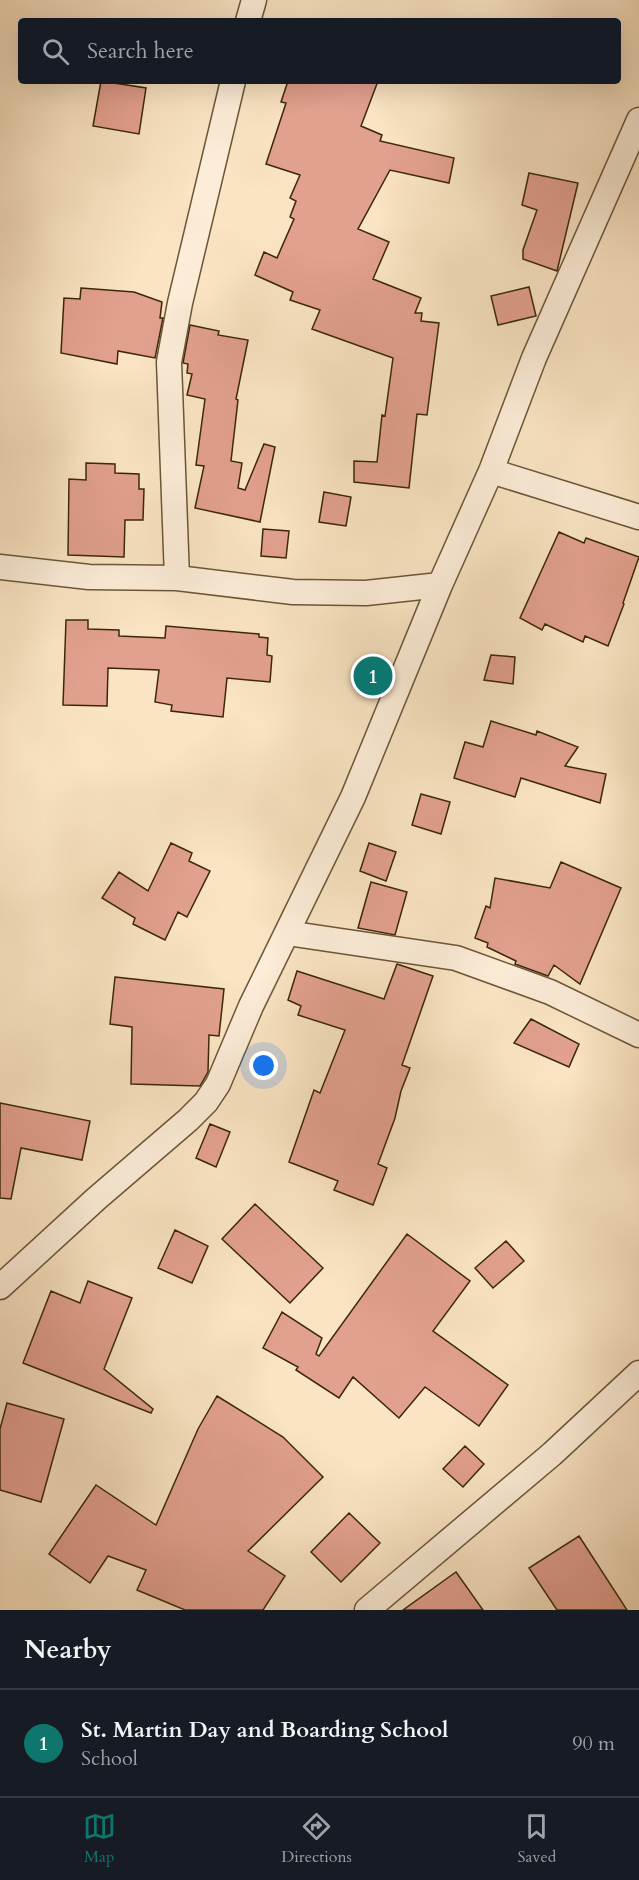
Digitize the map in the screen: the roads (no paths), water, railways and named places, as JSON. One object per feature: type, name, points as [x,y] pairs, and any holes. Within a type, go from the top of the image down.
[{"type":"street","points":[[249,18],[254,0]]},
{"type":"street","points":[[177,578],[169,362],[180,303],[232,84]]},
{"type":"street","points":[[0,1287],[96,1199],[188,1120],[206,1102],[218,1084],[251,1006],[352,797],[440,585],[491,471],[534,358],[639,120]]},
{"type":"street","points":[[491,471],[639,517]]},
{"type":"street","points":[[0,567],[89,577],[177,578],[293,592],[366,593],[440,585]]},
{"type":"street","points":[[286,933],[456,958],[550,992],[639,1035]]},
{"type":"street","points":[[367,1610],[552,1454],[639,1373]]},
{"type":"place","name":"St. Martin Day and Boarding School","points":[[373,676]]}]
